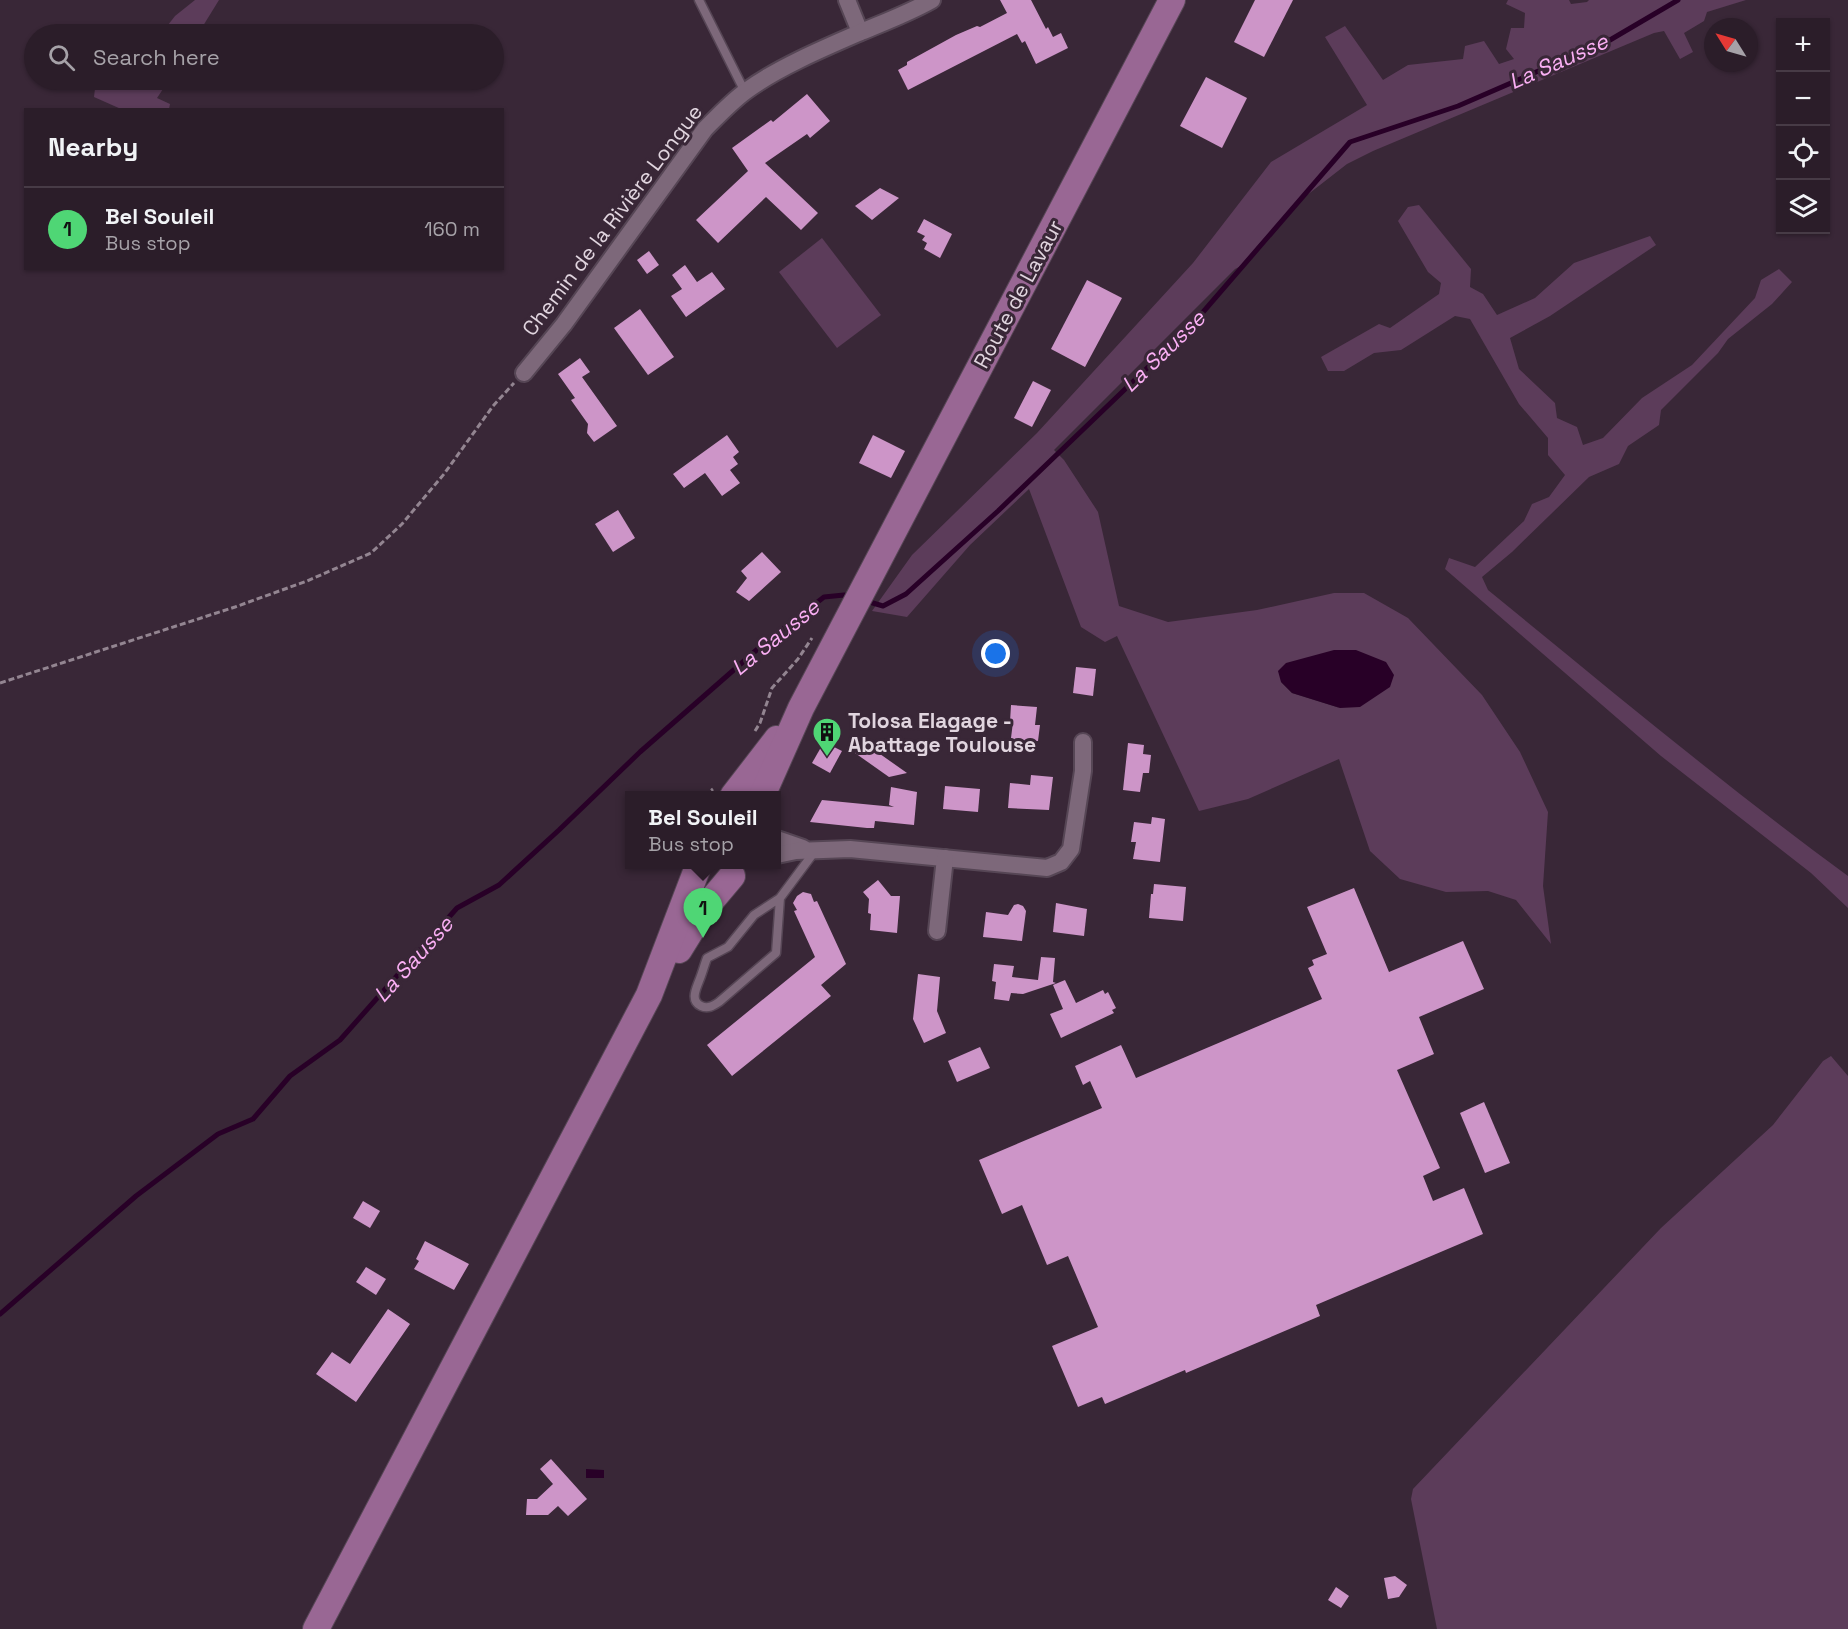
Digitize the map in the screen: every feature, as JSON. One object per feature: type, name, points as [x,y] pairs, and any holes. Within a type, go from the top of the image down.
[{"type":"main road","name":"Route de Lavaur","points":[[801,708],[1172,0]]},
{"type":"main road","points":[[736,791],[801,708]]},
{"type":"main road","points":[[764,791],[801,708]]},
{"type":"main road","points":[[316,1629],[649,995],[699,869]]},
{"type":"main road","points":[[708,869],[714,874],[723,876],[741,870]]},
{"type":"main road","points":[[649,995],[670,966],[705,908],[741,870]]},
{"type":"street","points":[[847,0],[860,32]]},
{"type":"street","name":"Chemin de la Rivière Longue","points":[[524,373],[564,324],[705,129],[727,107],[771,75],[932,0]]},
{"type":"street","points":[[781,854],[796,851],[850,849],[1047,868],[1061,862],[1071,849],[1083,771],[1083,742]]},
{"type":"street","points":[[781,841],[798,848],[815,851]]},
{"type":"street","points":[[938,931],[945,858]]},
{"type":"lane","points":[[699,0],[745,92]]},
{"type":"lane","points":[[780,898],[776,954],[719,1002],[709,1008],[697,1003],[694,996],[695,988],[707,958],[728,947],[753,915],[780,898],[815,851]]},
{"type":"path","points":[[0,683],[245,604],[307,581],[371,553],[402,524],[444,474],[494,406],[524,373]]},
{"type":"path","points":[[772,688],[798,659],[815,634]]},
{"type":"shaded area","points":[[195,0],[219,0],[204,24],[169,24]]},
{"type":"shaded area","points":[[1508,0],[1569,0],[1571,4],[1589,0],[1746,0],[1707,12],[1704,21],[1684,33],[1693,52],[1680,59],[1664,31],[1654,33],[1347,164],[1302,199],[1259,244],[1243,265],[1235,269],[1054,450],[1064,460],[1098,512],[1119,606],[1168,622],[1257,610],[1334,593],[1364,593],[1408,618],[1482,695],[1520,752],[1548,812],[1543,886],[1551,944],[1516,900],[1488,891],[1446,892],[1400,879],[1370,851],[1339,759],[1248,799],[1199,811],[1117,636],[1105,642],[1081,627],[1029,489],[970,545],[907,617],[872,611],[912,555],[1037,433],[1193,263],[1271,162],[1367,105],[1325,37],[1345,26],[1383,80],[1408,65],[1463,59],[1465,46],[1484,41],[1499,64],[1514,59],[1506,49],[1511,28],[1524,28],[1525,13],[1506,4]],"holes":[[[1281,682],[1340,708],[1292,693]]]},
{"type":"shaded area","points":[[95,90],[162,90],[157,98],[170,104],[169,108],[119,108],[94,97]]},
{"type":"shaded area","points":[[1419,205],[1471,269],[1470,287],[1483,294],[1497,315],[1535,298],[1574,263],[1650,236],[1656,245],[1550,316],[1510,338],[1519,369],[1555,403],[1557,418],[1577,427],[1583,445],[1603,438],[1642,398],[1692,365],[1755,298],[1761,280],[1779,269],[1792,282],[1772,304],[1728,339],[1718,353],[1661,410],[1659,425],[1628,446],[1619,464],[1589,477],[1512,552],[1482,577],[1488,590],[1577,663],[1711,771],[1848,876],[1848,908],[1811,873],[1661,756],[1445,569],[1449,558],[1475,567],[1524,521],[1532,504],[1549,497],[1565,475],[1548,455],[1548,438],[1519,404],[1470,319],[1455,316],[1401,350],[1374,353],[1344,371],[1328,371],[1321,357],[1379,324],[1390,328],[1439,294],[1441,283],[1428,272],[1398,221],[1408,207]]},
{"type":"shaded area","points":[[822,238],[881,315],[837,348],[779,272]]},
{"type":"shaded area","points":[[1334,650],[1356,650],[1386,662],[1394,675],[1390,687],[1360,707],[1340,708],[1292,693],[1281,682],[1278,671],[1286,663]]},
{"type":"shaded area","points":[[1831,1056],[1848,1076],[1848,1629],[1437,1629],[1411,1499],[1413,1489],[1661,1228],[1773,1125],[1823,1061]]},
{"type":"shaded area","points":[[586,1469],[604,1470],[604,1478],[586,1478]]},
{"type":"building","points":[[1000,0],[1031,0],[1046,29],[1048,27],[1053,37],[1061,33],[1068,48],[1036,64],[1025,41],[1022,43],[1017,34],[908,90],[898,70],[907,65],[907,62],[956,35],[977,26],[980,27],[1007,13]]},
{"type":"building","points":[[1255,0],[1293,0],[1264,57],[1234,42]]},
{"type":"building","points":[[1206,77],[1247,98],[1222,148],[1180,126]]},
{"type":"building","points":[[807,94],[830,121],[810,138],[807,134],[765,163],[818,213],[801,230],[766,197],[718,243],[696,220],[748,171],[732,148],[771,120],[773,122]]},
{"type":"building","points":[[880,188],[899,198],[872,220],[855,206]]},
{"type":"building","points":[[924,219],[952,234],[940,258],[924,249],[927,243],[922,240],[925,236],[917,232]]},
{"type":"building","points":[[649,251],[659,265],[647,274],[637,260]]},
{"type":"building","points":[[685,265],[697,282],[712,272],[725,289],[686,317],[671,296],[682,289],[672,275]]},
{"type":"building","points":[[1087,280],[1122,298],[1085,367],[1051,349]]},
{"type":"building","points":[[640,309],[674,357],[648,375],[614,328]]},
{"type":"building","points":[[580,358],[590,372],[582,377],[617,426],[594,442],[587,433],[588,424],[571,400],[575,398],[558,374]]},
{"type":"building","points":[[1033,381],[1051,390],[1032,427],[1014,418]]},
{"type":"building","points":[[727,435],[739,452],[733,457],[738,464],[730,470],[740,483],[722,496],[705,473],[684,488],[673,474]]},
{"type":"building","points":[[873,435],[905,451],[891,478],[859,463]]},
{"type":"building","points":[[618,510],[635,538],[613,552],[595,524]]},
{"type":"building","points":[[762,552],[781,572],[749,601],[736,592],[747,578],[741,571]]},
{"type":"building","points":[[1076,667],[1096,669],[1093,696],[1073,693]]},
{"type":"building","points":[[1011,705],[1037,707],[1035,725],[1040,725],[1038,741],[1033,741],[1033,748],[1010,746],[1013,722],[1010,722]]},
{"type":"building","name":"Tolosa Elagage - Abattage Toulouse","points":[[824,742],[842,751],[830,773],[812,763]]},
{"type":"building","points":[[863,742],[907,773],[889,777],[855,753]]},
{"type":"building","points":[[1128,743],[1144,745],[1143,754],[1151,755],[1149,773],[1143,773],[1140,792],[1123,790]]},
{"type":"building","points":[[1031,775],[1053,777],[1049,810],[1008,808],[1010,783],[1030,785]]},
{"type":"building","points":[[945,786],[980,789],[978,812],[943,809]]},
{"type":"building","points":[[891,787],[917,792],[914,825],[875,821],[874,828],[867,828],[810,822],[822,800],[894,807],[889,805]]},
{"type":"building","points":[[1152,817],[1165,819],[1160,862],[1133,859],[1136,842],[1131,842],[1134,822],[1151,824]]},
{"type":"building","points":[[878,880],[891,896],[900,896],[897,933],[870,930],[869,899],[863,892]]},
{"type":"building","points":[[1154,884],[1186,887],[1183,921],[1149,918]]},
{"type":"building","points":[[1354,888],[1389,972],[1463,941],[1484,989],[1419,1017],[1434,1054],[1397,1070],[1440,1168],[1423,1176],[1433,1201],[1464,1188],[1483,1234],[1316,1305],[1320,1316],[1186,1373],[1185,1370],[1105,1404],[1102,1397],[1078,1407],[1052,1346],[1098,1327],[1068,1256],[1047,1265],[1022,1205],[1002,1214],[979,1160],[1102,1108],[1090,1081],[1083,1085],[1075,1066],[1121,1045],[1136,1078],[1322,999],[1308,968],[1314,965],[1312,960],[1327,954],[1307,907]]},
{"type":"building","points":[[803,892],[811,894],[814,902],[817,901],[846,964],[821,985],[831,996],[732,1076],[707,1045],[815,957],[794,911],[797,910],[793,903]]},
{"type":"building","points":[[1056,903],[1087,909],[1084,936],[1053,932]]},
{"type":"building","points":[[1018,904],[1026,911],[1022,941],[983,937],[986,912],[1008,915],[1014,905]]},
{"type":"building","points":[[1041,957],[1055,958],[1053,982],[1056,983],[1023,994],[1011,993],[1009,1001],[994,999],[996,982],[992,981],[994,964],[1014,966],[1012,977],[1038,980]]},
{"type":"building","points":[[918,974],[940,977],[937,1011],[946,1033],[924,1043],[913,1019]]},
{"type":"building","points":[[1065,980],[1076,1003],[1103,990],[1105,994],[1108,992],[1116,1008],[1112,1010],[1114,1013],[1061,1038],[1050,1014],[1063,1009],[1053,985]]},
{"type":"building","points":[[980,1047],[990,1068],[957,1082],[948,1061]]},
{"type":"building","points":[[1484,1102],[1510,1163],[1485,1173],[1460,1113]]},
{"type":"building","points":[[363,1201],[380,1211],[370,1228],[353,1218]]},
{"type":"building","points":[[425,1241],[469,1264],[454,1290],[414,1269]]},
{"type":"building","points":[[366,1267],[386,1279],[376,1295],[356,1282]]},
{"type":"building","points":[[388,1309],[410,1324],[356,1402],[316,1374],[332,1352],[350,1364]]},
{"type":"building","points":[[551,1459],[587,1499],[568,1516],[558,1506],[548,1515],[526,1515],[527,1499],[537,1499],[553,1484],[540,1469]]},
{"type":"building","points":[[1395,1576],[1407,1585],[1399,1597],[1388,1599],[1384,1578]]},
{"type":"building","points":[[1336,1587],[1349,1596],[1341,1608],[1328,1600]]},
{"type":"waterway","name":"La Sausse","points":[[866,601],[883,606],[906,594],[998,511],[1191,326],[1350,142],[1458,106],[1610,40],[1678,0]]},
{"type":"waterway","name":"La Sausse","points":[[0,1314],[136,1196],[218,1134],[253,1119],[290,1076],[340,1040],[457,908],[499,885],[640,752],[760,647],[824,597],[844,595],[851,597]]},
{"type":"place","name":"Tolosa Elagage - Abattage Toulouse","points":[[827,758]]},
{"type":"place","name":"Bel Souleil","points":[[703,938]]}]
